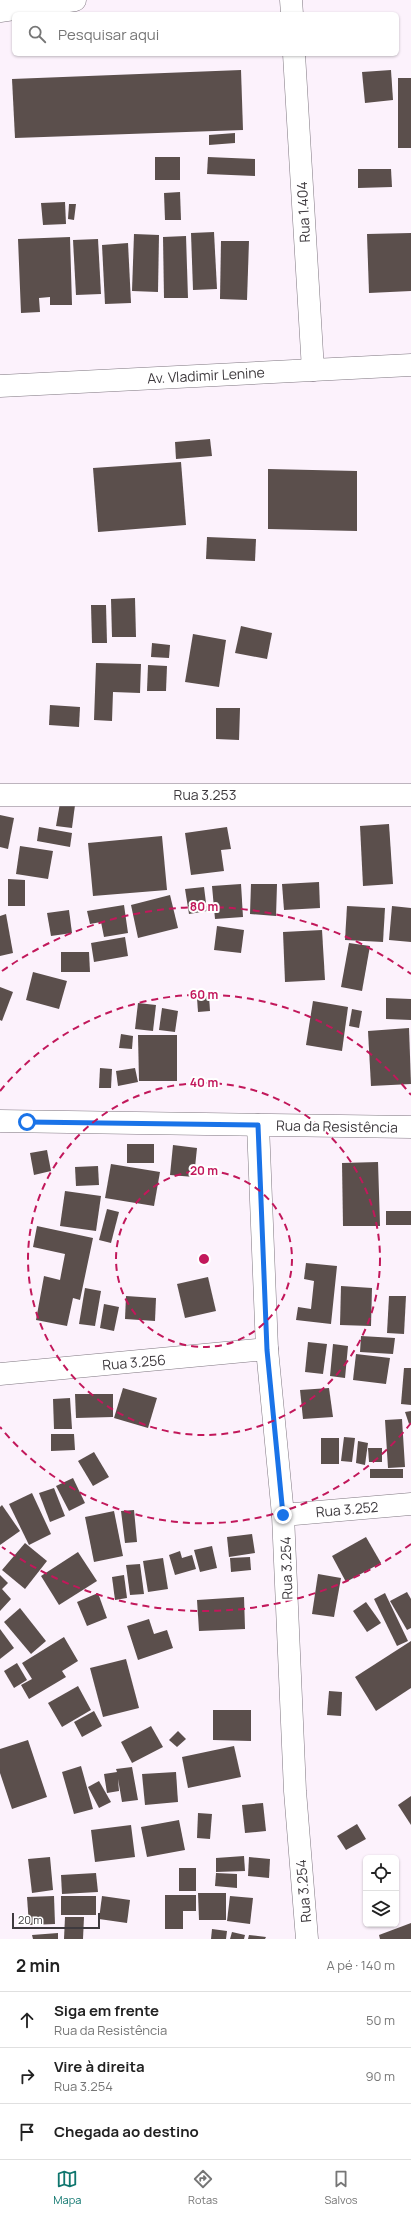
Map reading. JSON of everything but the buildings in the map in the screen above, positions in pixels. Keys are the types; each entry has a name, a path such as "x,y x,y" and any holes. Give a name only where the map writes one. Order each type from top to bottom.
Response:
{"street":[{"path":"0,11 75,0"},
{"path":"291,0 292,12"},
{"name":"Rua 1.404","path":"294,56 313,370"},
{"name":"Av. Vladimir Lenine","path":"0,386 411,365"},
{"name":"Rua 3.253","path":"0,795 411,795"},
{"name":"Rua da Resistência","path":"0,1121 411,1127"},
{"name":"Rua 3.254","path":"258,1125 267,1350 283,1515 295,1791 307,1939"},
{"name":"Rua 3.256","path":"0,1374 267,1350"},
{"name":"Rua 3.252","path":"283,1515 411,1504"}],"route":[{"path":"27,1122 258,1125 267,1350 283,1515"}]}
